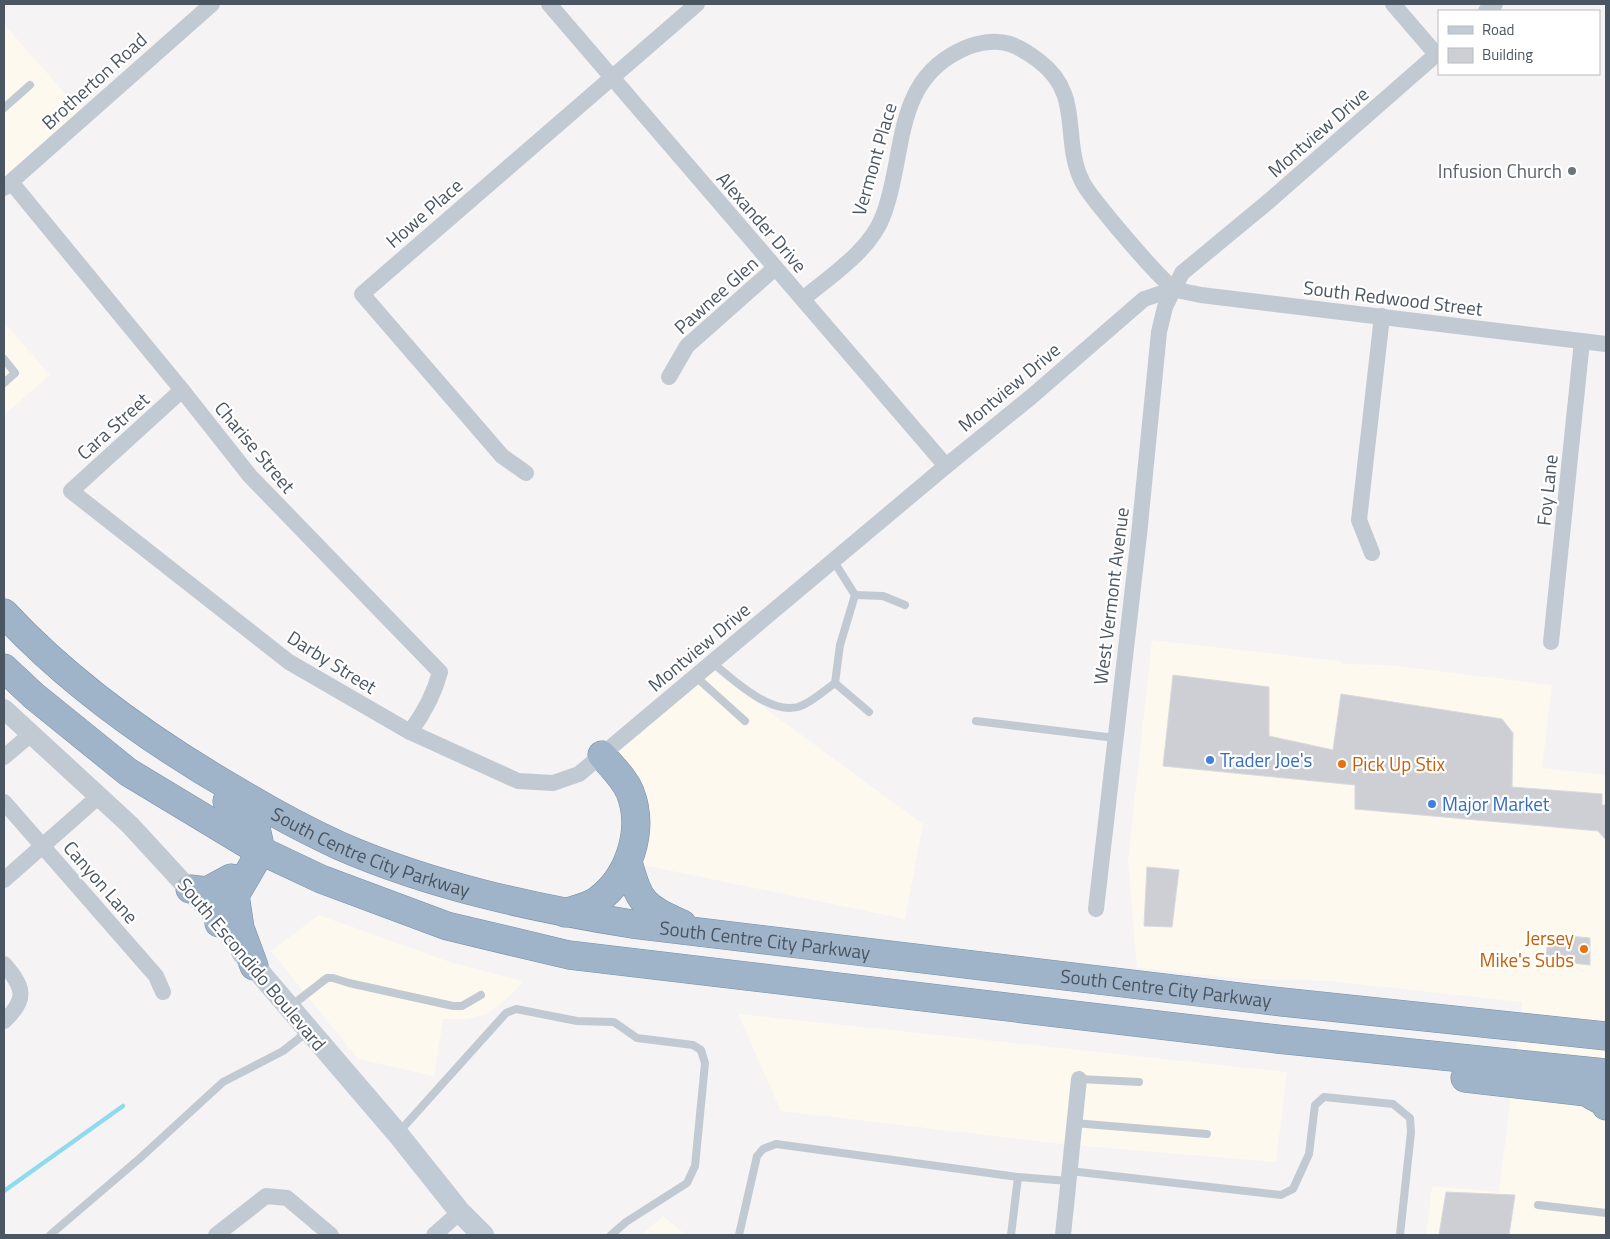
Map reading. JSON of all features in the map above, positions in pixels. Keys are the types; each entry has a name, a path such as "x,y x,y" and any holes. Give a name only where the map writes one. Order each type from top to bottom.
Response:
{"highway":[{"name":"South Centre City Parkway","path":"4,613 60,667 133,726 186,762 272,812 340,846 458,887 565,913 701,933 1282,1002 1606,1036"},
{"name":"South Centre City Parkway","path":"4,668 34,696 128,772 320,879 448,926 569,955 1384,1051 1606,1073"},
{"path":"133,726 171,763 250,817 255,823 257,845 235,887 215,918"},
{"path":"565,913 596,902 610,889 628,862 636,827 632,801 623,781 602,755"},
{"path":"257,845 277,834 286,835 346,860 362,854"},
{"path":"628,862 640,899 649,908 701,933"},
{"path":"190,890 235,887 272,878 320,879"},
{"path":"235,887 240,928 254,966"},
{"path":"1384,1051 1443,1075 1586,1092 1604,1102 1606,1106"}],"main road":[{"name":"South Escondido Boulevard","path":"215,918 397,1133 460,1212 483,1235"}],"street":[{"name":"Brotherton Road","path":"6,181 212,4"},
{"name":"Alexander Drive","path":"548,4 946,466"},
{"name":"Howe Place","path":"526,474 502,456 362,294 611,76 697,4"},
{"path":"1393,4 1437,53"},
{"name":"Vermont Place","path":"803,299 857,252 870,238 883,216 907,110 917,90 931,72 948,56 968,46 1002,42 1029,53 1055,75 1064,89 1069,110 1075,163 1082,183 1158,275 1174,289"},
{"name":"Montview Drive","path":"602,755 833,560 1031,397 1144,299 1174,289 1182,273 1269,201 1437,53"},
{"name":"Charise Street","path":"6,181 182,390 250,476 440,672 436,689 424,712 410,732"},
{"name":"Pawnee Glen","path":"669,377 687,346 775,268"},
{"name":"South Redwood Street","path":"1174,289 1201,295 1606,344"},
{"name":"West Vermont Avenue","path":"1096,909 1139,535 1159,332 1165,308 1174,289"},
{"path":"1372,553 1359,520 1382,316"},
{"name":"Foy Lane","path":"1551,642 1582,341"},
{"name":"Cara Street","path":"71,491 182,390"},
{"name":"Darby Street","path":"71,491 289,662 410,732 518,781 553,783 579,774 602,755"},
{"name":"South Escondido Boulevard","path":"4,709 99,796 215,918"},
{"path":"4,743 26,731"},
{"path":"4,757 26,731"},
{"path":"4,880 99,796"},
{"name":"Canyon Lane","path":"4,802 156,976 163,992"},
{"path":"4,964 19,981 21,1002 16,1011 4,1021"},
{"path":"1063,1235 1080,1079"},
{"path":"216,1235 266,1196 287,1198 331,1235"},
{"path":"434,1235 460,1212"}],"lane":[{"path":"5,106 30,85"},
{"path":"4,359 15,373 4,383"},
{"path":"833,560 855,595 840,645 836,684"},
{"path":"855,595 883,596 905,605"},
{"path":"712,662 752,694 767,702 788,708 802,706 836,684"},
{"path":"695,676 745,721"},
{"path":"836,684 869,712"},
{"path":"976,721 1115,738"},
{"path":"290,1007 327,978 453,1006 462,1006 481,996"},
{"path":"397,1133 506,1013 516,1009 577,1021 614,1022 637,1038 692,1045 701,1050 705,1063 695,1166 687,1183 626,1222 611,1235"},
{"path":"50,1235 139,1159 223,1082 283,1051 309,1031"},
{"path":"1080,1079 1139,1082"},
{"path":"739,1235 757,1156 763,1149 776,1144 1018,1177 1069,1176 1281,1195 1293,1189 1309,1154 1315,1105 1324,1096 1393,1104 1410,1118 1411,1132 1400,1235"},
{"path":"1074,1123 1208,1134"},
{"path":"1011,1235 1018,1177"},
{"path":"1538,1205 1606,1213"}],"shaded area":[{"path":"4,24 85,116 4,187"},
{"path":"4,322 50,375 4,415"},
{"path":"1152,640 1340,661 1343,664 1388,665 1552,685 1542,768 1606,775 1606,1235 1426,1235 1432,1186 1499,1192 1522,1002 1329,981 1247,979 1137,968 1128,860"},
{"path":"707,666 923,824 905,919 628,862 636,827 602,755"},
{"path":"319,915 453,963 523,981 511,995 487,1014 467,1019 443,1019 434,1076 358,1059 271,951"},
{"path":"738,1014 1287,1072 1276,1162 1071,1145 781,1111"},
{"path":"663,1216 686,1235 641,1235"}],"building":[{"path":"1173,675 1269,687 1269,736 1333,750 1341,694 1502,719 1513,733 1512,787 1602,794 1602,805 1606,805 1606,840 1598,831 1355,809 1355,785 1163,766"},
{"path":"1147,867 1179,870 1172,927 1144,926"},
{"path":"1548,934 1590,938 1590,965 1546,960"},
{"path":"1446,1192 1515,1195 1509,1235 1439,1235"}],"waterway":[{"path":"4,1191 123,1106"}],"place":[{"name":"Infusion Church","path":"1572,171"},
{"name":"Trader Joe's","path":"1210,760"},
{"name":"Pick Up Stix","path":"1342,764"},
{"name":"Major Market","path":"1432,804"},
{"name":"Jersey Mike's Subs","path":"1584,949"}]}
